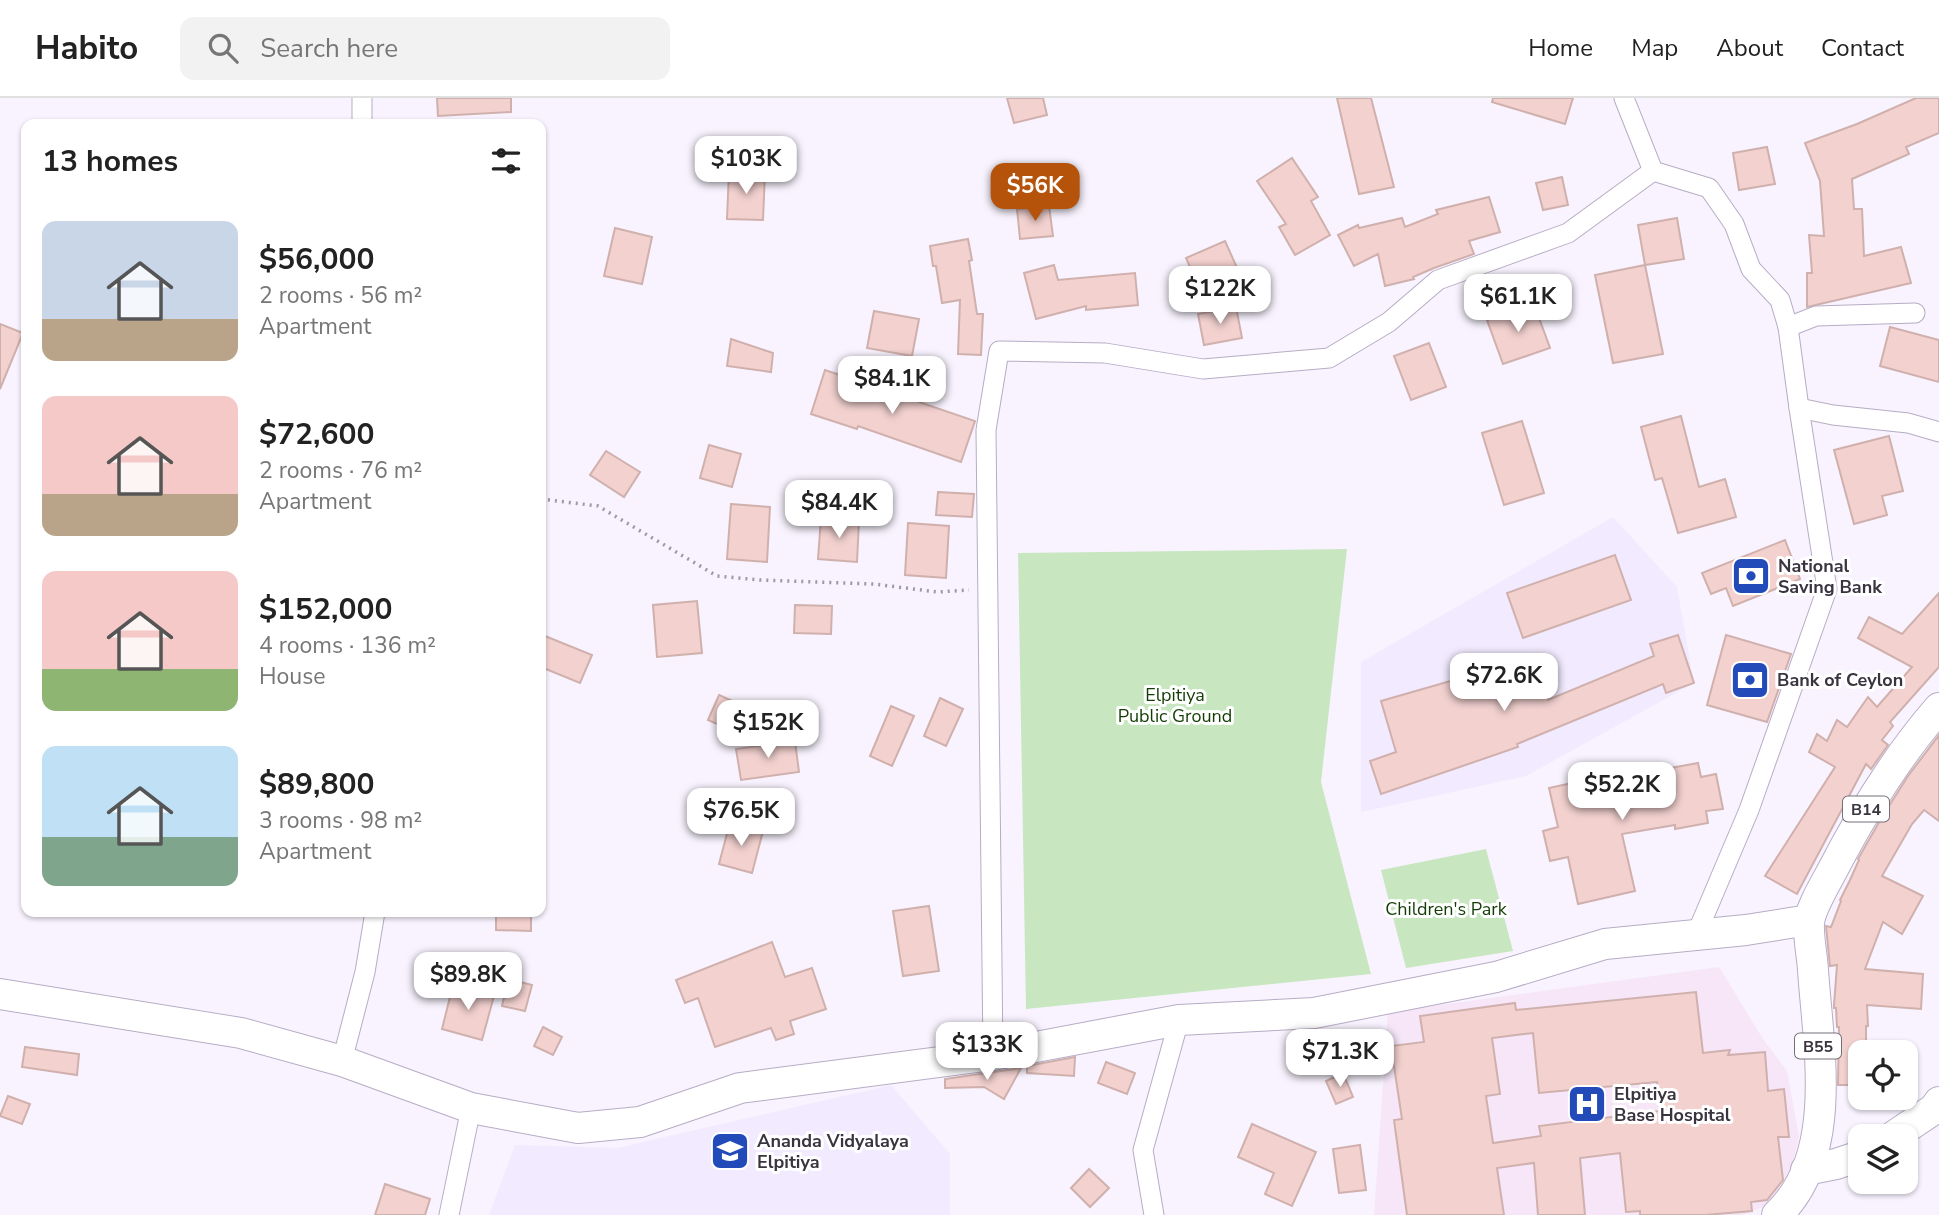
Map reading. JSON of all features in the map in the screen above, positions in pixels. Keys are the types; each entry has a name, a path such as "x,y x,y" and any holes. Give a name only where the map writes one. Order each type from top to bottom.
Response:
{"main road":[{"name":"B14","path":"1809,920 1822,889 1859,820 1891,771 1939,708"},
{"path":"0,994 241,1033 342,1061 471,1108 578,1128 640,1122 740,1088 993,1055 1179,1020 1314,1013 1496,977 1605,944 1809,920"},
{"name":"B55","path":"1777,1215 1796,1192 1806,1170 1820,1115 1821,1093 1809,920"},
{"path":"1912,1124 1934,1109 1939,1102"},
{"path":"1806,1170 1848,1160"}],"street":[{"path":"362,98 362,119"},
{"path":"1625,98 1653,172"},
{"path":"1653,172 1709,188 1734,224 1751,269 1780,300 1788,327 1827,589 1749,810 1696,935"},
{"path":"993,1055 986,429 999,351 1105,353 1203,369 1329,358 1389,322 1438,280 1568,233 1653,172"},
{"path":"1788,327 1816,316 1915,313"},
{"path":"1799,408 1833,415 1908,422 1939,432"},
{"path":"342,1061 365,972 375,917"},
{"path":"1154,1215 1143,1150 1179,1020"},
{"path":"449,1215 471,1108"}],"path":[{"path":"546,500 598,506 717,576 874,584 937,592 988,589"}],"shaded area":[{"path":"1613,517 1677,587 1694,683 1526,776 1361,812 1361,662"},
{"name":"Elpitiya Base Hospital","path":"1719,967 1763,1039 1787,1071 1799,1137 1784,1198 1743,1215 1374,1215 1388,1012"},
{"name":"Ananda Vidyalaya Elpitiya","path":"891,1085 950,1154 950,1215 489,1215 515,1145 617,1148"}],"green space":[{"name":"Elpitiya Public Ground","path":"1347,549 1321,782 1371,974 1026,1009 1018,553"},
{"name":"Children's Park","path":"1486,849 1513,951 1406,968 1381,870"}],"building":[{"path":"437,98 511,98 511,112 438,116"},
{"path":"1007,98 1043,98 1047,115 1014,123"},
{"path":"1337,98 1371,98 1394,187 1359,194"},
{"path":"1493,98 1573,98 1565,124 1492,102"},
{"path":"1916,98 1939,98 1939,133 1906,147 1909,154 1852,179 1854,209 1862,209 1864,256 1901,247 1911,283 1807,307 1807,273 1812,273 1809,235 1824,236 1820,181 1805,143"},
{"path":"1767,147 1775,184 1739,190 1733,153"},
{"path":"1292,158 1318,197 1311,201 1330,235 1295,255 1279,227 1286,224 1257,181"},
{"path":"729,171 765,173 763,220 727,219"},
{"path":"1562,177 1568,205 1543,210 1536,183"},
{"path":"1489,197 1500,232 1469,241 1474,254 1434,268 1413,277 1414,279 1385,286 1378,254 1354,266 1338,235 1358,225 1359,228 1402,218 1405,227 1438,214 1436,210"},
{"path":"1049,206 1053,236 1020,239 1017,209"},
{"path":"1677,218 1684,259 1645,265 1638,225"},
{"path":"615,228 652,237 642,284 604,276"},
{"path":"968,239 977,314 983,314 981,355 958,354 960,300 942,303 930,246"},
{"path":"1225,241 1238,270 1199,287 1186,258"},
{"path":"1054,265 1058,280 1135,273 1138,305 1086,310 1086,306 1036,319 1024,273"},
{"path":"1645,265 1663,354 1613,363 1595,275"},
{"path":"1534,304 1550,348 1503,364 1487,320"},
{"path":"1236,307 1242,338 1204,345 1198,314"},
{"path":"874,311 919,319 912,356 867,348"},
{"path":"0,324 21,332 21,338 0,389"},
{"path":"1890,327 1939,340 1939,382 1880,366"},
{"path":"731,339 773,353 771,372 727,366"},
{"path":"1429,343 1446,387 1411,400 1394,356"},
{"path":"825,370 975,421 961,462 858,426 857,429 811,414"},
{"path":"1681,416 1699,487 1725,479 1736,517 1678,533 1662,478 1655,480 1641,427"},
{"path":"1522,421 1544,493 1504,505 1482,433"},
{"path":"1889,436 1903,491 1882,496 1887,515 1854,524 1834,450"},
{"path":"709,445 741,454 732,487 700,478"},
{"path":"606,451 640,472 624,497 590,475"},
{"path":"938,492 974,494 972,517 936,515"},
{"path":"731,504 770,507 767,562 727,559"},
{"path":"821,518 859,521 857,562 818,559"},
{"path":"908,523 949,526 946,578 905,575"},
{"name":"National Saving Bank","path":"1785,540 1800,579 1733,606 1726,588 1711,594 1702,573"},
{"path":"1615,555 1631,600 1523,638 1507,593"},
{"path":"1939,593 1939,667 1890,722 1893,726 1882,740 1888,745 1871,769 1866,764 1797,894 1765,876 1835,767 1809,752 1817,734 1827,741 1837,720 1847,727 1868,697 1877,707 1912,667 1858,638 1869,617 1902,634"},
{"path":"697,601 702,653 657,657 653,605"},
{"path":"795,605 832,606 831,634 794,633"},
{"path":"1678,635 1694,683 1666,693 1663,684 1517,744 1518,747 1381,794 1370,761 1396,752 1381,701 1532,654 1548,700 1654,656 1650,644"},
{"name":"Bank of Ceylon","path":"1726,635 1791,654 1767,722 1707,705"},
{"path":"546,636 592,655 580,683 546,669"},
{"path":"719,695 737,703 726,728 708,720"},
{"path":"940,698 963,709 946,746 924,736"},
{"path":"891,706 914,716 892,766 870,756"},
{"path":"1939,735 1939,821 1924,810 1912,824 1882,876 1923,896 1902,934 1883,922 1865,969 1923,974 1921,1009 1867,1005 1866,1040 1848,1040 1848,1085 1838,1085 1839,1027 1834,1008 1837,965 1830,966 1826,926 1831,927 1858,859 1908,776"},
{"path":"795,741 799,772 741,780 736,749"},
{"path":"1698,763 1701,777 1716,774 1723,809 1706,811 1708,823 1675,829 1675,825 1622,834 1635,891 1578,904 1568,857 1550,861 1543,831 1558,827 1549,788 1609,775 1610,779"},
{"path":"730,822 763,831 752,873 719,864"},
{"path":"929,906 939,971 903,976 893,911"},
{"path":"496,917 531,917 531,931 496,930"},
{"path":"772,942 785,977 812,968 826,1009 790,1021 794,1034 776,1040 771,1028 715,1047 698,998 685,1003 676,980"},
{"path":"508,979 532,985 525,1011 502,1006"},
{"path":"453,985 494,996 482,1040 442,1029"},
{"name":"Elpitiya Base Hospital","path":"1696,992 1703,1053 1730,1050 1728,1055 1765,1052 1768,1091 1784,1089 1789,1137 1778,1137 1783,1180 1767,1200 1751,1202 1752,1211 1705,1215 1640,1215 1640,1211 1626,1212 1620,1153 1580,1158 1585,1215 1538,1215 1534,1163 1497,1168 1504,1215 1407,1215 1394,1120 1402,1119 1391,1046 1424,1042 1420,1016 1515,1003 1516,1010","holes":["1533,1033 1539,1093 1657,1082 1660,1111 1539,1126 1541,1136 1493,1143 1486,1096 1500,1094 1492,1038"]},
{"path":"543,1027 562,1037 553,1055 534,1046"},
{"path":"25,1047 79,1054 77,1075 22,1067"},
{"path":"1075,1057 1074,1076 1027,1073 1027,1066"},
{"path":"1106,1062 1135,1073 1127,1094 1098,1083"},
{"path":"1021,1068 1004,1099 984,1087 945,1088 945,1079"},
{"path":"1343,1073 1353,1097 1336,1104 1326,1081"},
{"path":"8,1096 30,1104 22,1124 0,1116"},
{"path":"1252,1124 1316,1152 1292,1206 1265,1194 1274,1173 1238,1157"},
{"path":"1360,1145 1366,1190 1339,1193 1333,1149"},
{"path":"1089,1169 1109,1188 1090,1207 1071,1188"},
{"path":"385,1184 430,1199 425,1215 375,1215"}],"place":[{"name":"National Saving Bank","path":"1751,576"},
{"name":"Bank of Ceylon","path":"1750,680"},
{"name":"Elpitiya Base Hospital","path":"1587,1104"},
{"name":"Ananda Vidyalaya Elpitiya","path":"730,1151"}]}
